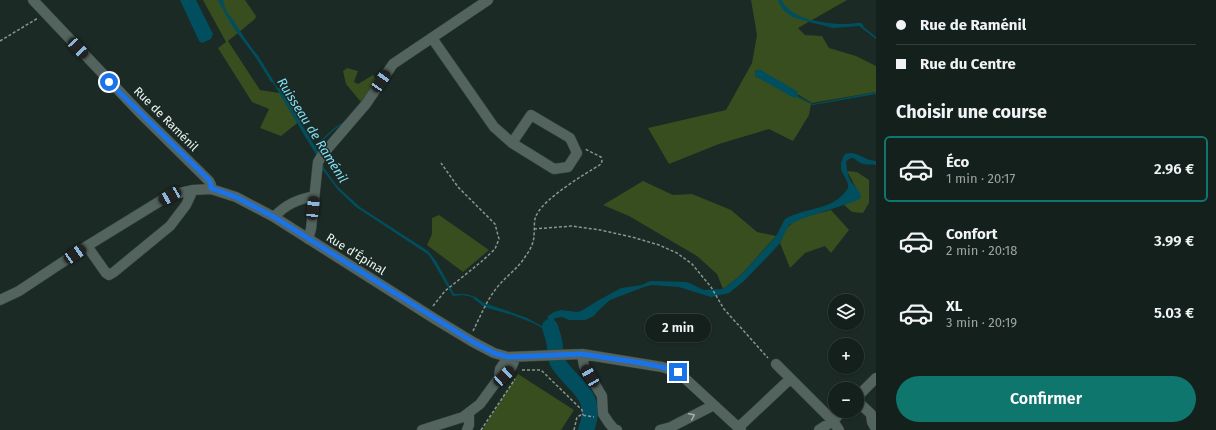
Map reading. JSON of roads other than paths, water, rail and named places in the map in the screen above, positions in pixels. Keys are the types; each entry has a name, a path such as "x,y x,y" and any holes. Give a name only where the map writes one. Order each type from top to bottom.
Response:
{"street":[{"name":"Rue de Raménil","path":"33,0 140,113 209,180 211,188"},
{"path":"308,239 311,229 320,158 366,104 393,64 488,0"},
{"path":"432,38 494,127 512,143 554,169 568,167 577,152 570,138 531,115 512,143"},
{"name":"Rue d’Épinal","path":"0,300 19,291 87,246 170,196 193,190 211,188 236,197 274,217 469,340 494,353 512,357"},
{"path":"87,246 109,275 170,226 186,205 193,190"},
{"path":"274,217 282,209 298,200 314,196"},
{"path":"582,354 584,366 602,396 603,414 608,427 617,430"},
{"path":"422,430 463,417 469,413 480,404 498,378 504,376 512,368 514,364 512,357 582,354 649,364 678,372 739,429 790,379"},
{"path":"776,364 833,421 839,430"},
{"path":"864,390 876,378"},
{"path":"660,430 669,428 714,405"},
{"path":"864,408 871,414 872,422 876,429"},
{"path":"467,430 469,425 469,413"},
{"path":"819,430 836,418"}],"water":[{"path":"180,0 196,0 213,34 211,39 202,43 199,41"},
{"path":"219,0 223,0 226,12 258,56 314,147 333,129 358,112 334,130 315,148 321,155 324,168 338,187 360,207 428,251 436,261 454,294 473,296 482,302 527,318 547,329 548,316 554,312 561,310 581,311 621,288 642,285 650,281 687,282 704,290 723,289 741,275 771,242 785,219 801,212 833,202 846,191 848,183 841,167 845,154 857,154 872,161 876,161 876,165 863,164 853,158 849,159 846,162 847,171 851,182 860,192 861,198 801,219 789,225 780,243 744,281 729,293 711,297 679,287 652,285 644,287 610,300 594,316 585,320 569,320 562,317 555,318 552,324 559,340 560,349 552,349 548,331 533,323 487,305 472,297 463,295 453,296 429,255 356,207 338,190 323,170 318,158 275,86 257,57 233,25 224,10 223,3"},
{"path":"778,0 780,0 783,7 794,16 831,26 860,24 876,37 876,39 859,26 833,28 792,17 782,9"},
{"path":"759,69 797,91 798,96 813,104 876,92 876,94 813,105 797,97 794,98 755,76 755,72"}],"waterway":[{"name":"Ruisseau de Raménil","path":"219,0 233,25 257,57 272,81"},
{"path":"780,0 790,12 803,19 827,24 860,24 862,26"},
{"name":"Ruisseau de Raménil","path":"279,89 318,154"},
{"name":"Ruisseau de Raménil","path":"475,298 485,306 510,313"},
{"path":"550,327 557,361 587,399 590,408 586,430"}]}
